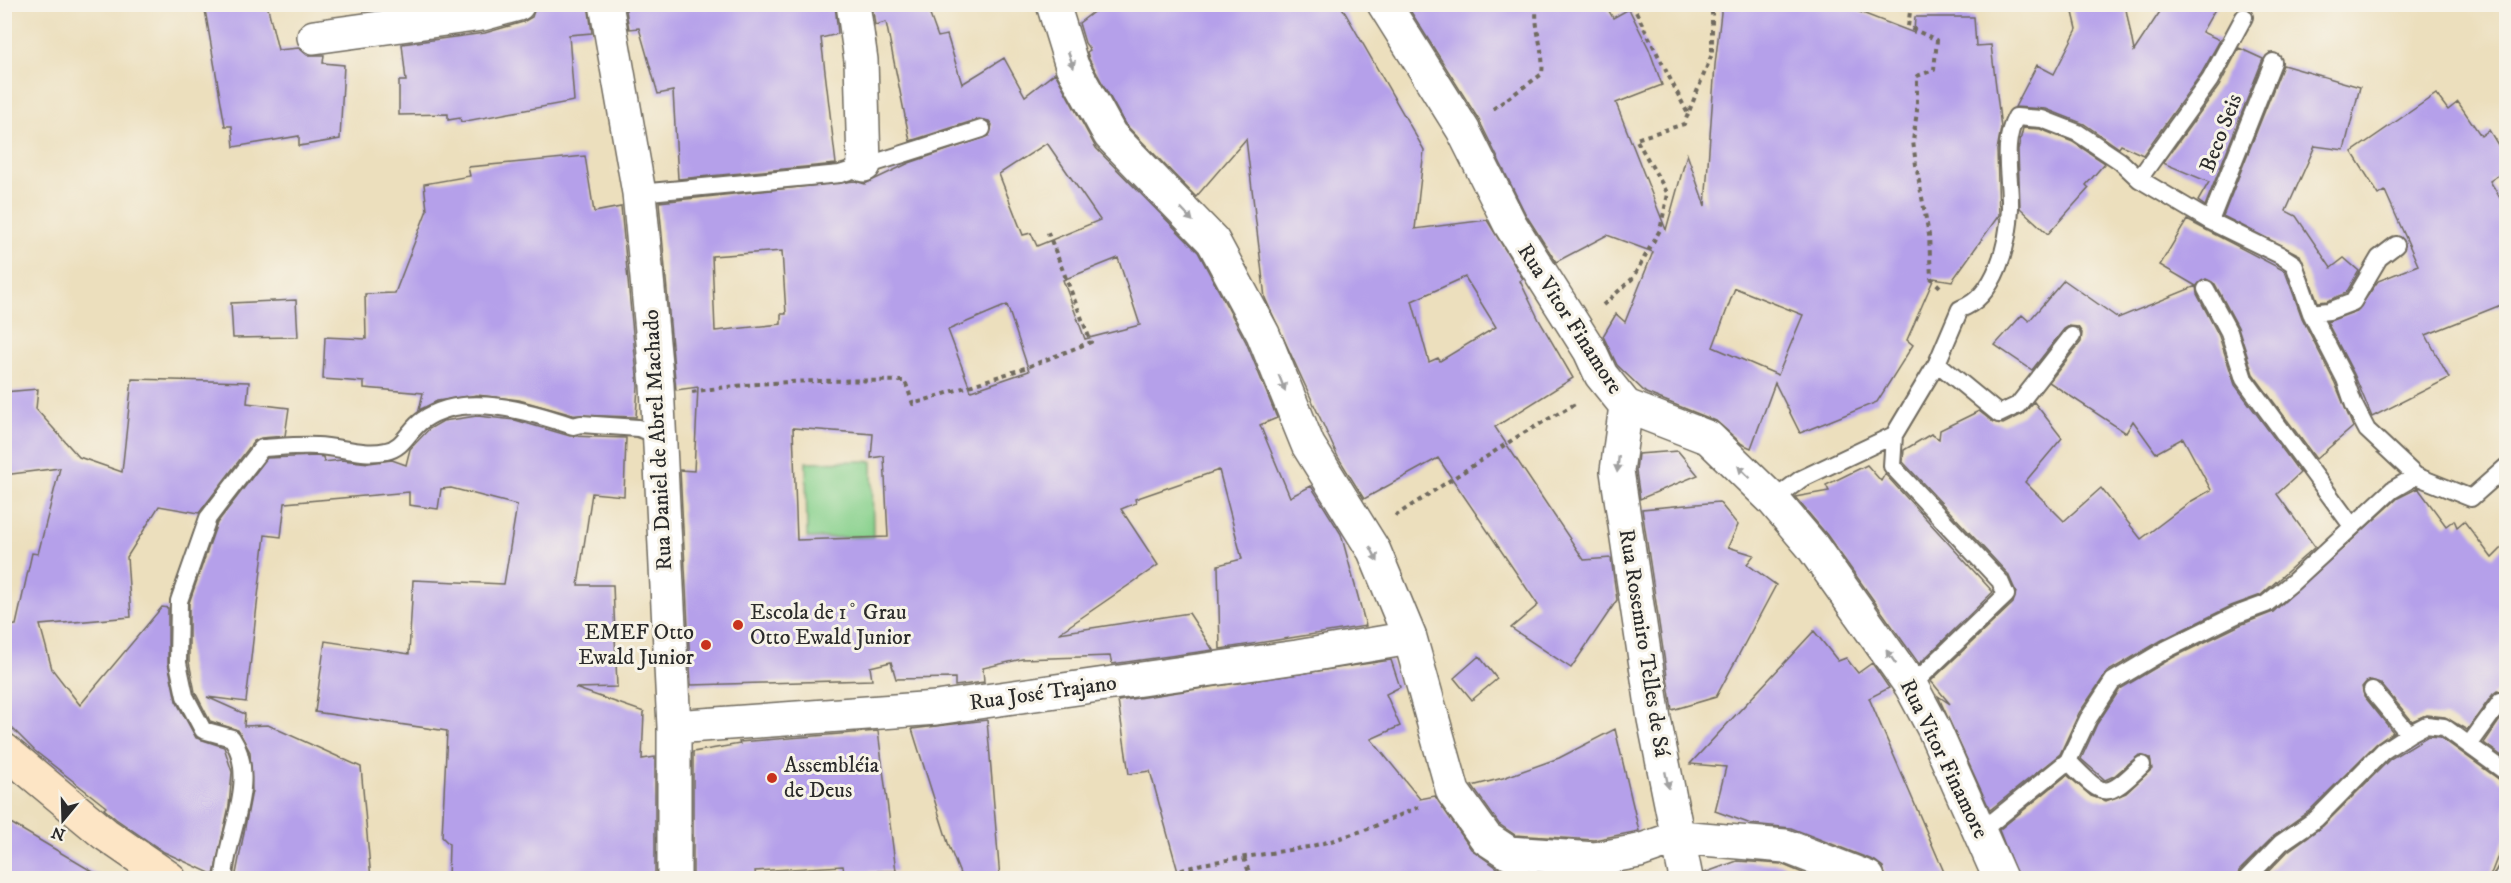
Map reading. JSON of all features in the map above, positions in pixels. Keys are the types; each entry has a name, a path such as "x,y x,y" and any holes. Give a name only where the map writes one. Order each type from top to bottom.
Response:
{"street":[{"path":"314,37 482,14 518,4"},
{"name":"Rua Daniel de Abrel Machado","path":"606,4 639,193 657,402 674,727 674,879"},
{"path":"853,4 861,60 864,165"},
{"path":"1053,4 1072,66 1110,135 1213,241 1263,334 1308,446 1374,551 1410,638 1453,792 1486,838 1509,853 1595,859 1639,851 1679,837 1785,846 1868,879"},
{"name":"Rua Vitor Finamore","path":"1384,4 1463,130 1510,224 1601,375 1626,406 1710,438 1773,500 1812,546 1911,686 1934,729 2000,879"},
{"name":"Rua Rosemiro Telles de Sá","path":"1626,406 1617,471 1654,719 1686,879"},
{"name":"Rua José Trajano","path":"674,727 936,708 1297,657 1410,638"},
{"path":"4,750 105,834 169,879"}],"lane":[{"path":"2139,179 2210,80 2244,17"},
{"name":"Beco Seis","path":"2210,221 2273,62"},
{"path":"1911,686 2006,595 2001,581 1892,466 1894,435 1937,363 1960,309 1973,305 1997,274 2010,210 2008,142 2010,127 2016,117 2042,119 2078,133 2120,160 2139,179 2210,221 2294,264 2311,314 2346,379 2354,405 2367,430 2416,476 2471,498 2506,467"},
{"path":"639,193 840,174 982,129"},
{"path":"2311,314 2329,311 2353,302 2379,258 2396,245"},
{"path":"2206,289 2229,332 2244,379 2352,526"},
{"path":"1937,363 1999,414 2018,405 2072,336"},
{"path":"224,879 240,797 240,756 232,738 203,730 185,696 178,663 179,601 208,518 262,448 317,446 374,453 388,451 400,446 416,425 442,408 502,406 573,426 638,428 659,435"},
{"path":"1773,500 1801,479 1894,435"},
{"path":"1980,832 2068,761 2088,719 2113,681 2177,644 2236,615 2265,604 2293,582 2392,490 2416,476"},
{"path":"2372,690 2409,734"},
{"path":"2469,745 2501,701"},
{"path":"2247,879 2281,843 2316,819 2383,751 2426,725 2444,727 2506,772"},
{"path":"2068,761 2097,790 2106,791 2117,789 2142,765"},
{"path":"2502,879 2506,871"}],"path":[{"path":"1463,130 1542,74 1544,62 1534,19 1537,4"},
{"path":"1632,4 1689,115"},
{"path":"1583,343 1603,306 1632,279 1660,230 1668,194 1636,139 1684,124 1689,115 1712,54 1712,8 1706,4"},
{"path":"1911,4 1908,27 1937,40 1934,70 1917,76 1917,111 1913,141 1929,235 1931,278 1960,309"},
{"path":"657,402 674,395 743,383 783,380 905,381 913,404 1025,368 1091,342 1047,230"},
{"path":"1363,535 1520,435 1579,402 1601,375"},
{"path":"1155,879 1202,864 1331,841 1368,829 1453,792"},
{"path":"1244,858 1251,879"}],"green space":[{"path":"872,461 873,537 807,538 806,462"}],"building":[{"path":"204,4 267,4 278,50 299,48 307,55 324,55 323,63 344,65 340,139 299,146 299,136 234,147 232,126 225,126"},
{"path":"588,4 592,33 569,35 574,101 461,122 460,118 448,120 448,114 399,115 399,81 406,81 402,44 485,33 523,22 532,17 536,5"},
{"path":"625,4 835,4 838,34 821,38 836,164 678,179 673,91 658,94 639,28 629,29"},
{"path":"872,4 926,4 938,37 947,35 962,84 1004,58 1025,96 1055,73 1096,148 1198,252 1246,342 1277,418 1260,425 1290,497 1311,486 1341,534 1366,626 1220,649 1218,565 1242,559 1219,470 1135,499 1136,503 1121,509 1158,565 1059,633 1189,613 1213,650 1112,664 1110,656 1022,659 983,668 984,682 955,686 955,678 896,679 891,662 870,667 872,680 691,685 680,470 694,471 698,387 676,390 659,202 855,181 865,184 909,163 989,136 992,125 989,121 979,119 910,141 886,22 875,25","holes":["1047,143 1100,220 1037,246 1031,233 1023,235 999,174","782,251 786,314 781,314 781,324 715,331 712,256","1118,258 1140,325 1085,339 1063,280","1007,305 1029,371 971,391 948,330","793,428 873,434 871,458 884,456 888,537 797,540"]},
{"path":"1104,4 1340,4 1424,150 1415,229 1487,220 1523,279 1520,281 1539,320 1573,378 1495,427 1584,560 1611,558 1617,600 1571,668 1511,628 1538,605 1438,458 1364,499 1338,457 1265,298 1246,139 1196,197 1125,124 1089,59 1087,52 1090,50 1085,43 1079,23","holes":["1465,277 1496,327 1440,361 1438,358 1429,362 1412,301"]},
{"path":"1406,4 1605,4 1613,18 1629,9 1649,49 1662,85 1616,103 1666,230 1687,154 1705,206 1715,65 1722,4 1839,4 1914,33 1915,17 1974,17 1976,46 1991,45 2001,128 1997,150 1999,215 1952,281 1934,278 1907,340 1913,345 1877,402 1800,433 1775,383 1751,448 1742,444 1716,421 1646,393 1617,365 1603,336 1616,314 1625,322 1653,252 1607,235 1556,262 1526,215 1479,120","holes":["1735,288 1803,315 1778,375 1713,347"]},
{"path":"2071,4 2125,4 2134,51 2165,4 2218,4 2202,32 2220,40 2201,74 2143,155 2121,145 2119,148 2084,124 2046,109 2015,107 2037,65 2054,74 2077,29"},
{"path":"2239,48 2263,59 2205,206 2198,201 2209,182 2163,163 2219,86"},
{"path":"2283,65 2360,87 2344,150 2315,146 2286,211 2296,216 2331,268 2344,258 2359,271 2346,293 2327,301 2318,302 2300,255 2223,216"},
{"path":"2436,94 2448,110 2458,102 2481,136 2489,130 2506,158 2506,170 2490,181 2506,208 2506,303 2426,335 2449,378 2372,417 2354,374 2327,322 2357,311 2378,281 2418,265 2385,191 2379,195 2352,152"},
{"path":"2023,128 2040,129 2073,142 2105,163 2086,185 2089,188 2048,234 2020,208 2018,150"},
{"path":"585,156 594,212 621,207 638,386 636,417 573,415 519,400 477,395 437,401 419,410 423,393 364,388 364,382 323,379 325,337 366,339 365,294 395,293 427,210 424,184 470,176 468,167"},
{"path":"2187,220 2285,271 2302,318 2335,383 2353,427 2316,459 2253,374 2238,327 2215,284 2206,279 2196,286 2160,265"},
{"path":"2064,280 2118,318 2196,286 2197,294 2219,336 2235,385 2300,473 2277,494 2315,547 2261,595 2231,606 2162,640 2107,672 2079,713 2060,754 1990,810 1938,696 1950,704 1931,681 2013,603 2016,592 2008,574 1903,462 1904,450 1931,434 1939,439 1940,430 1979,411 1993,422 2003,424 2023,414 2034,402 2062,438 2025,482 2064,521 2101,488 2141,539 2190,502 2211,490 2183,438 2156,453 2133,421 2126,433 2049,382 2081,342 2082,333 2078,327 2069,326 2064,329 2032,370 1995,345 2022,315 2029,321"},
{"path":"296,300 298,337 233,338 231,303"},
{"path":"132,379 249,382 247,403 289,408 285,436 261,438 254,441 199,513 159,506 127,557 131,617 40,625 52,669 80,705 162,607 168,608 168,663 176,701 196,738 224,747 232,772 229,806 214,875 164,852 116,819 104,809 106,807 35,751 4,720 4,626 16,625 32,553 38,554 60,468 4,475 4,392 38,389 36,409 79,457 122,472"},
{"path":"477,416 515,420 570,436 626,438 624,496 592,493 578,585 613,585 617,687 575,688 644,712 642,759 655,757 655,879 448,879 449,844 442,837 447,731 315,712 325,641 409,654 413,580 504,584 517,505 451,488 441,489 438,509 409,505 409,492 285,503 281,537 265,535 246,702 207,697 245,714 244,726 268,725 361,767 371,879 235,879 252,791 250,752 238,730 210,721 195,692 189,662 189,603 217,523 267,458 316,456 323,457 324,462 341,460 369,463 392,460 406,465 410,449 429,429 443,421"},
{"path":"1678,451 1698,475 1640,499 1636,471 1638,454"},
{"path":"1867,465 1881,481 1885,474 1993,592 1919,664 1827,535 1795,497 1829,491 1826,485"},
{"path":"2418,488 2446,526 2454,520 2457,527 2464,521 2492,558 2506,544 2506,692 2497,691 2493,694 2467,730 2445,717 2426,715 2412,721 2380,683 2371,680 2366,682 2362,687 2364,696 2393,732 2376,744 2309,811 2274,836 2239,871 2237,879 2018,879 1999,830 2067,775 2091,796 2106,801 2126,793 2152,769 2150,758 2139,755 2114,776 2105,780 2081,759 2097,724 2120,689 2172,658 2240,625 2273,612 2398,498"},
{"path":"1719,502 1738,525 1728,547 1754,555 1747,564 1776,585 1716,697 1672,710 1642,509"},
{"path":"1814,631 1838,661 1846,658 1858,673 1872,663 1889,688 1869,698 1947,879 1886,879 1883,867 1875,861 1791,828 1751,824 1715,811 1726,767 1690,764"},
{"path":"1479,656 1497,679 1472,700 1454,678"},
{"path":"1391,660 1400,687 1386,694 1400,726 1371,739 1420,799 1435,796 1471,849 1499,869 1508,872 1603,877 1602,879 1180,879 1150,771 1129,774 1118,701"},
{"path":"2506,711 2506,759 2484,743"},
{"path":"987,720 1000,879 962,879 949,846 912,729"},
{"path":"1615,729 1639,831 1594,840 1515,835 1499,824 1472,786 1503,778 1559,758"},
{"path":"878,731 896,871 844,872 843,866 755,871 756,879 693,879 693,752 740,744 739,742"},
{"path":"2428,736 2440,737 2506,782 2506,835 2489,879 2261,879 2288,851 2323,826 2390,759"},
{"path":"4,819 105,879 4,879"},
{"path":"1737,861 1781,864 1817,879 1704,879 1704,873"}],"place":[{"name":"Escola de 1˚ Grau Otto Ewald Junior","path":"738,625"},
{"name":"EMEF Otto Ewald Junior","path":"706,645"},
{"name":"Assembléia de Deus","path":"772,778"}]}
